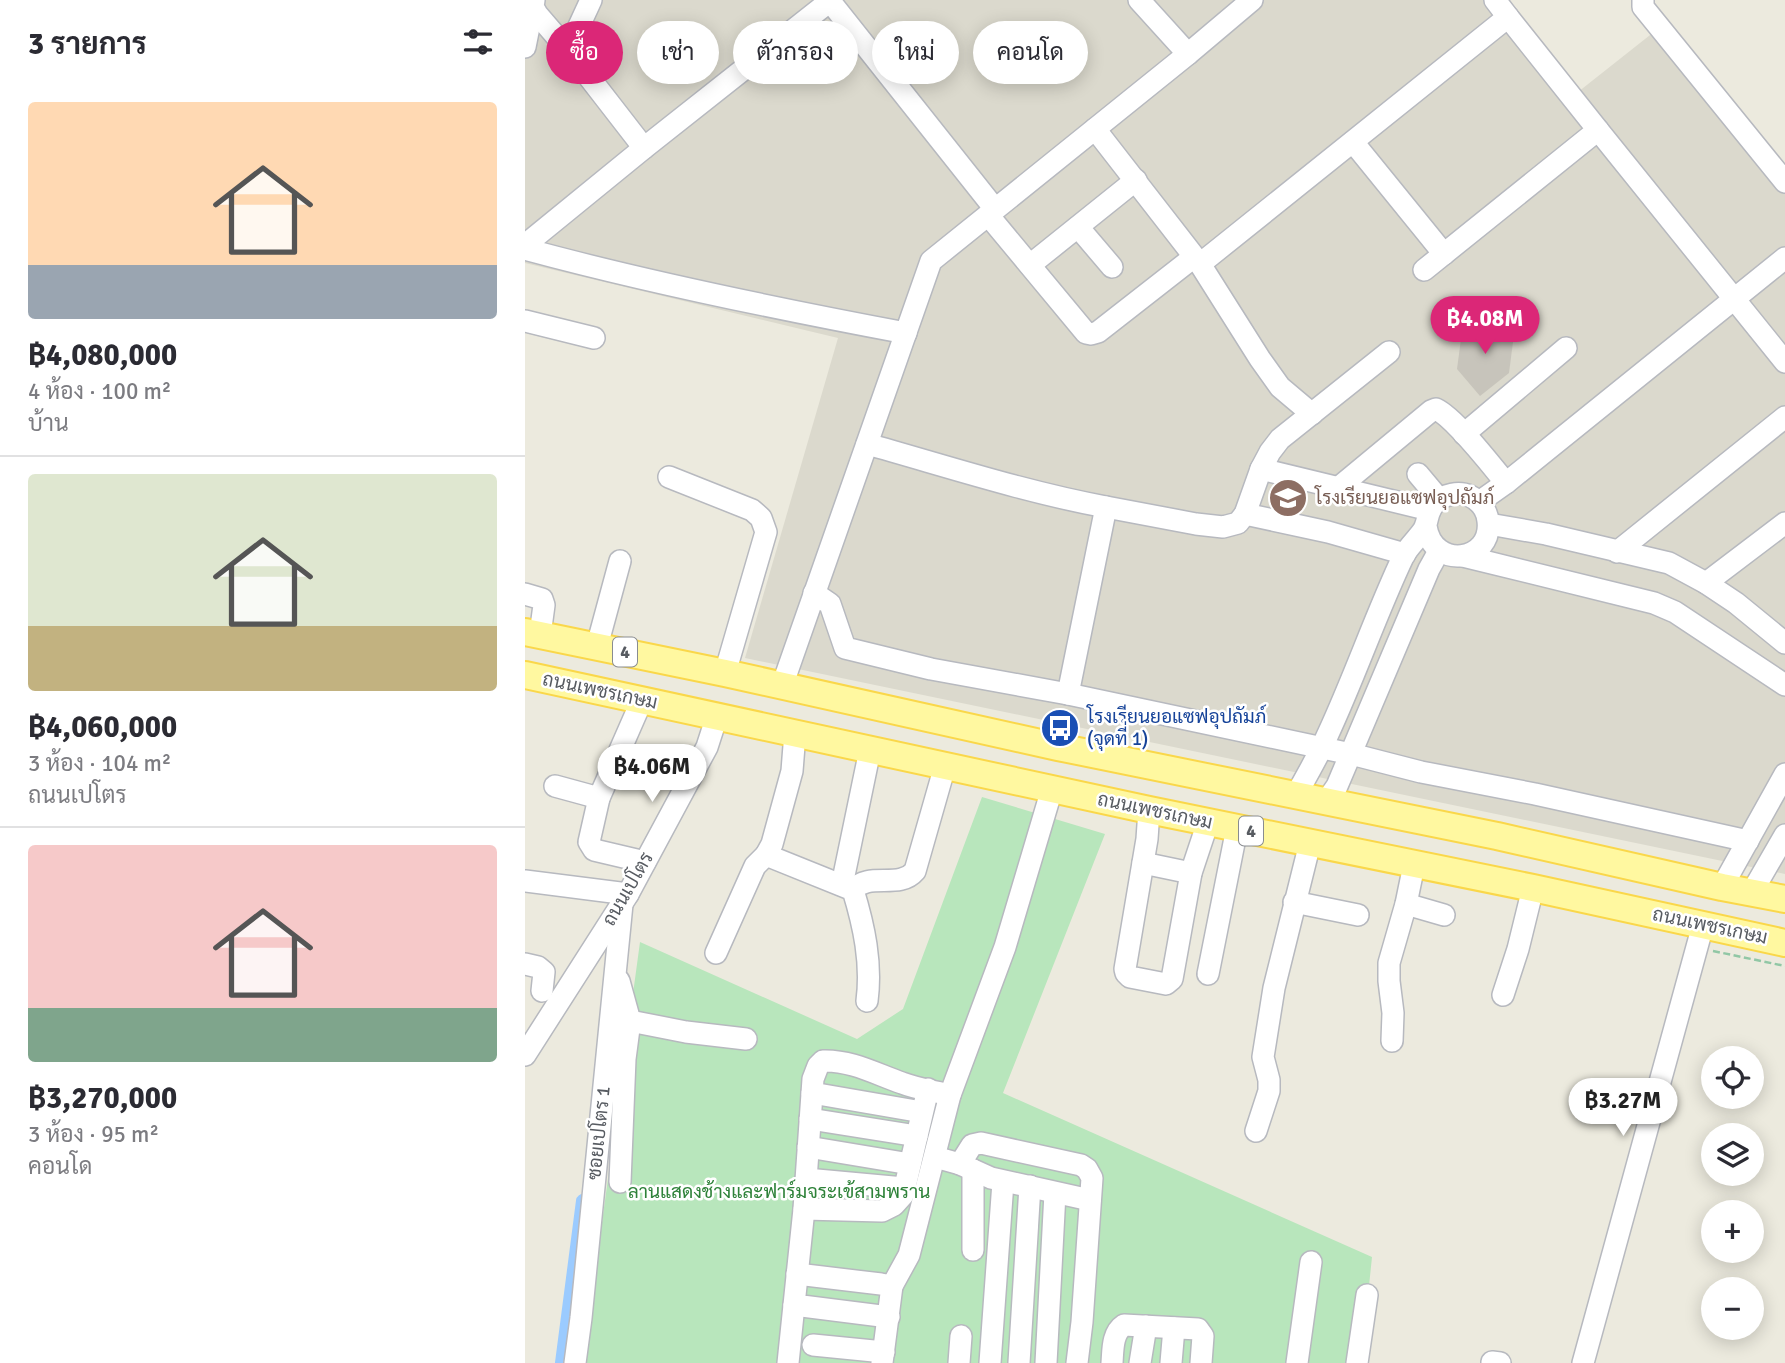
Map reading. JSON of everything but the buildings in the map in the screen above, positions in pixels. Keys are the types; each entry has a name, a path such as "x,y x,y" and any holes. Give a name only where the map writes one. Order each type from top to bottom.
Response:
{"main road":[{"name":"4","path":"533,633 1058,747 1497,836 1785,899"},
{"path":"717,716 725,673"},
{"name":"ถนนเพชรเกษม","path":"525,675 1149,810 1533,888 1699,936 1785,943"}],"street":[{"path":"581,21 591,0"},
{"path":"1139,0 1188,54"},
{"path":"782,686 931,261 1252,0"},
{"path":"1495,0 1785,362"},
{"path":"1643,0 1643,7 1785,182"},
{"path":"525,247 644,148 829,1 924,118 1030,265 1086,333 1091,334 1098,332 1197,260 1353,142 1508,17"},
{"path":"534,4 547,21"},
{"path":"525,47 534,4"},
{"path":"594,84 644,148"},
{"path":"1095,130 1197,260 1280,387 1312,414"},
{"path":"1425,270 1598,130"},
{"path":"1353,142 1444,254"},
{"path":"1030,265 1136,180"},
{"path":"1078,227 1112,267"},
{"path":"525,247 599,269 809,315 906,333"},
{"path":"1479,502 1785,258"},
{"path":"525,321 594,338"},
{"path":"1464,434 1566,348"},
{"path":"867,444 1074,501 1223,527 1238,523 1245,514 1261,469 1280,439 1389,352"},
{"path":"1338,488 1436,409 1464,434 1506,483"},
{"path":"1617,552 1785,417"},
{"path":"1261,469 1431,512"},
{"path":"1418,474 1431,512 1430,541 1439,551 1654,603 1675,612 1785,685"},
{"path":"669,477 752,510 761,519 766,532 725,673"},
{"path":"1296,795 1332,725 1405,554 1431,512 1456,494 1464,494 1479,502 1486,512 1489,524 1486,538 1477,550 1463,556"},
{"path":"1068,694 1106,507"},
{"path":"1245,514 1328,532 1405,554"},
{"path":"1706,583 1785,523"},
{"path":"1489,524 1546,534 1669,563 1706,583 1784,639"},
{"path":"1326,802 1337,786 1439,551"},
{"path":"597,646 620,561"},
{"path":"814,593 830,604 845,648 931,669 1068,694 1351,754 1421,772 1751,835 1783,838 1752,891"},
{"path":"525,594 542,600 544,605 533,633"},
{"path":"642,701 599,798 589,842 594,849 645,862"},
{"name":"ถนนเปโตร","path":"527,1049 543,992 622,904 707,747 717,716"},
{"path":"716,953 755,866 772,844 792,771 795,733"},
{"path":"867,1001 867,947 863,926 848,888 870,750"},
{"path":"766,855 848,888 862,882 902,880 910,877 915,871 945,766"},
{"path":"1722,887 1785,774"},
{"path":"555,786 599,798"},
{"path":"813,1345 883,1357 893,1286 909,1255 950,1096 1005,947 1052,789"},
{"path":"1149,810 1125,969 1130,977 1166,984 1172,979 1191,873 1207,822"},
{"path":"1208,974 1237,828"},
{"path":"1256,1131 1269,1091 1263,1057 1274,988 1310,843"},
{"path":"1143,863 1191,873"},
{"path":"1392,1041 1394,1013 1389,963 1414,865"},
{"path":"525,881 622,904"},
{"path":"1503,995 1533,888"},
{"path":"1294,902 1358,915"},
{"name":"ซอยเปโตร 1","path":"575,1363 622,904"},
{"path":"1406,904 1444,915"},
{"path":"1583,1363 1699,936"},
{"path":"525,964 538,967 544,972 543,992"},
{"path":"615,966 630,1021 625,1059 620,1182"},
{"path":"630,1021 746,1040"},
{"path":"788,1363 804,1209 813,1079 818,1066 832,1061 858,1066 901,1083 950,1096"},
{"path":"804,1209 882,1211 894,1205 903,1195 928,1089"},
{"path":"812,1093 922,1112"},
{"path":"810,1119 917,1136"},
{"path":"973,1250 967,1167 972,1145 981,1143 1081,1165 1087,1169 1092,1178 1077,1363"},
{"path":"808,1147 910,1164"},
{"path":"935,1157 1003,1182 1090,1200"},
{"path":"806,1179 904,1188"},
{"path":"990,1363 1003,1182"},
{"path":"1019,1363 1030,1186"},
{"path":"1046,1363 1055,1193"},
{"path":"1297,1363 1311,1262"},
{"path":"797,1274 893,1286"},
{"path":"1357,1363 1367,1295"},
{"path":"794,1305 889,1317"},
{"path":"1111,1363 1116,1333 1124,1325 1198,1329 1203,1336 1201,1363"},
{"path":"1140,1363 1146,1326"},
{"path":"1171,1363 1174,1328"},
{"path":"959,1363 961,1336"}],"path":[{"path":"1699,936 1785,966"}],"shaded area":[{"name":"โรงเรียนยอแซฟอุปถัมภ์","path":"525,0 1504,0 1578,92 1664,24 1785,174 1785,874 745,658 838,338 525,263"}],"green space":[{"name":"ลานแสดงช้างและฟาร์มจระเข้สามพราน","path":"982,797 1105,834 1003,1093 1372,1257 1361,1363 583,1363 640,942 857,1039 903,1009"}],"waterway":[{"path":"562,1363 583,1201"}],"place":[{"name":"โรงเรียนยอแซฟอุปถัมภ์","path":"1288,498"},
{"name":"โรงเรียนยอแซฟอุปถัมภ์ (จุดที่ 1)","path":"1060,728"}]}
